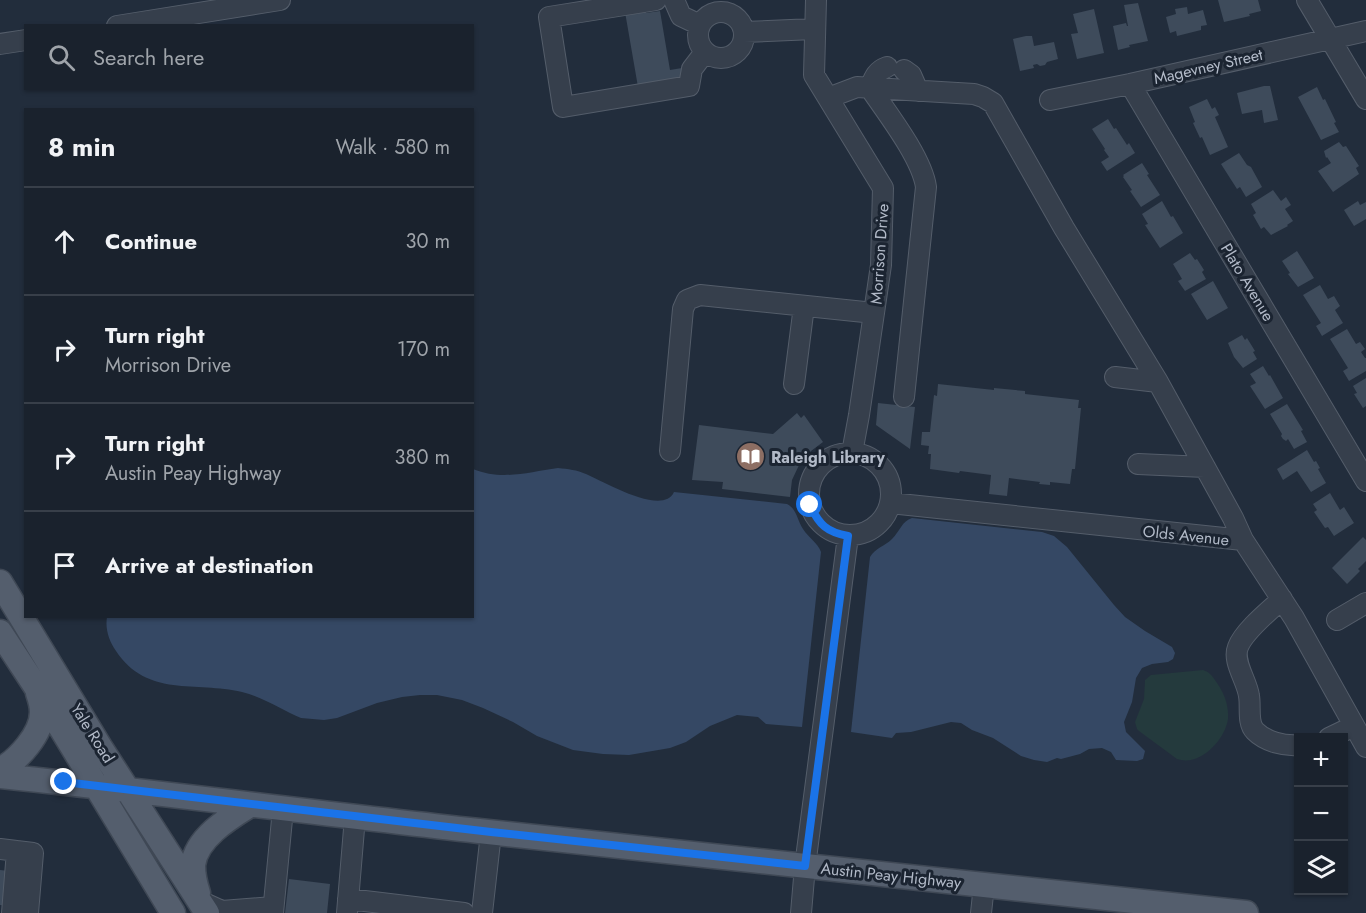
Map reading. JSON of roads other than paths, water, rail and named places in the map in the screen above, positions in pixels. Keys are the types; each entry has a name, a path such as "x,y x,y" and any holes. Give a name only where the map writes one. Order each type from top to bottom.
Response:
{"main road":[{"name":"Yale Road","path":"0,582 100,747 204,907"},
{"name":"Yale Road","path":"0,632 38,690 173,913"},
{"path":"0,770 20,754 38,731 42,712 38,690"},
{"name":"Austin Peay Highway","path":"0,776 984,885 1128,907 1246,913"},
{"path":"204,907 194,878 193,863 200,847 221,824 250,805"}],"street":[{"path":"128,24 239,3 280,0"},
{"path":"656,0 549,17 563,107 689,86 692,69 705,52"},
{"path":"674,0 681,15 700,25"},
{"name":"Morrison Drive","path":"816,0 814,75 883,188 881,265 852,453"},
{"path":"1307,0 1366,99"},
{"path":"717,12 731,15 742,25 744,32 741,46 737,51 725,57 711,56 705,52 699,39 700,25 704,19 717,12"},
{"path":"744,32 814,29"},
{"name":"Magevney Street","path":"1050,100 1366,31"},
{"path":"0,44 24,40"},
{"path":"870,88 879,70 896,69 911,75 918,92"},
{"name":"Plato Avenue","path":"1130,84 1366,481"},
{"path":"828,98 857,87 974,94 993,103 1064,228 1158,382 1243,540"},
{"path":"870,88 917,162 926,187 904,397"},
{"path":"670,451 682,309 687,300 700,295 874,313"},
{"path":"794,384 804,306"},
{"path":"1115,377 1158,382"},
{"path":"852,453 866,456 883,470 891,489 890,503 885,517 875,527 863,534 848,536 824,527 815,517 808,492 811,479 827,459 839,454 852,453"},
{"path":"1138,464 1205,467"},
{"name":"Olds Avenue","path":"890,503 1243,540 1294,618 1366,747"},
{"path":"801,913 805,866 848,536"},
{"path":"1282,599 1246,634 1238,646 1237,655 1249,694 1251,723 1254,731 1275,743 1294,745"},
{"path":"1337,620 1366,603"},
{"path":"1339,733 1354,726"},
{"path":"204,907 222,911 273,910 283,809"},
{"path":"355,817 347,906 464,913"},
{"path":"482,913 491,832"},
{"path":"12,913 9,850 33,853 28,913"},
{"path":"981,913 984,885"}],"water":[{"path":"558,468 572,470 632,495 658,501 668,499 674,492 787,504 793,509 803,529 821,552 802,727 766,724 758,717 737,715 710,726 686,742 670,748 629,755 573,750 537,736 483,708 462,700 437,695 402,697 377,703 337,718 324,720 301,718 250,694 225,689 173,685 142,676 128,666 110,639 107,618 474,618 474,469 505,475"},
{"path":"912,518 1042,532 1054,536 1067,547 1125,617 1172,647 1175,653 1173,659 1142,668 1136,678 1132,702 1124,722 1126,732 1145,751 1143,759 1116,760 1111,752 1102,748 1089,749 1080,754 1047,762 1034,760 1021,756 993,738 961,723 951,722 911,732 896,733 892,738 851,732 870,557"}],"place":[{"name":"Raleigh Library","path":"750,457"}]}
